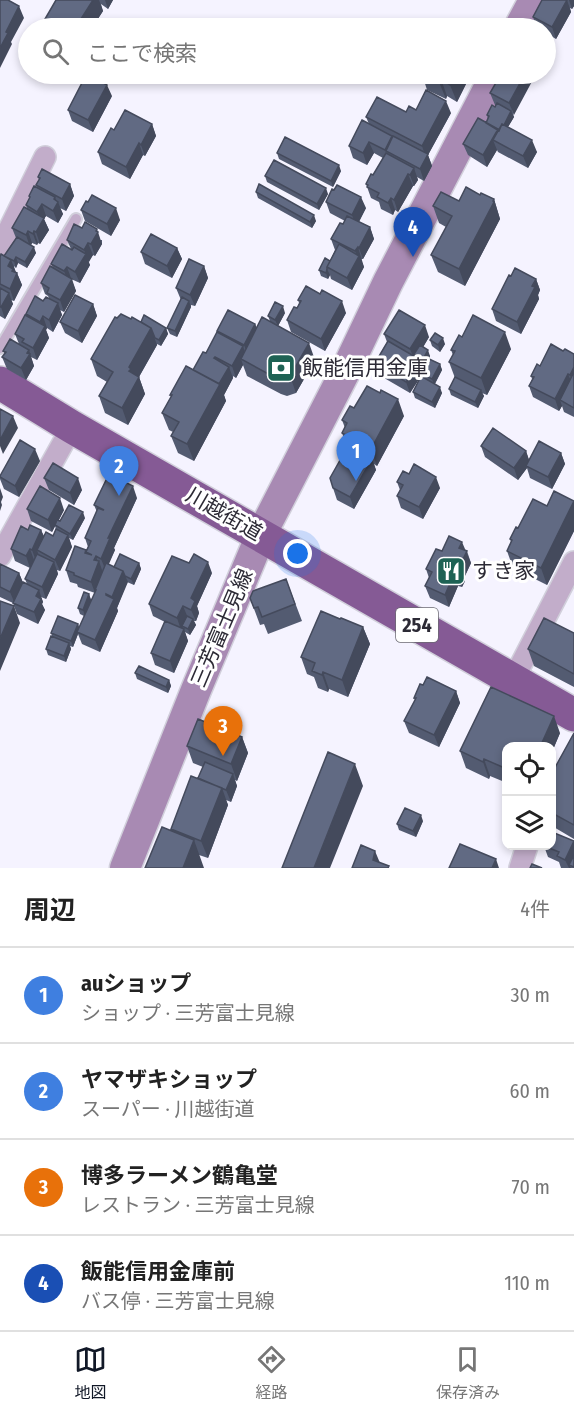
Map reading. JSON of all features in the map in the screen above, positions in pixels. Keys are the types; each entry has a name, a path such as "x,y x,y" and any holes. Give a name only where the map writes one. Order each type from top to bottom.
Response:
{"highway":[{"name":"川越街道","path":"1,387 574,715"}],"main road":[{"path":"524,18 534,0"},
{"name":"三芳富士見線","path":"125,868 261,535 491,84"}],"street":[{"path":"0,248 45,157"},
{"path":"0,556 72,427"},
{"path":"513,680 574,562"},
{"path":"520,868 526,850"}],"lane":[{"path":"0,348 76,219"}],"building":[{"path":"0,0 8,0 19,6 0,48"},
{"path":"56,0 93,0 82,18 46,18"},
{"path":"542,0 567,0 556,20 533,17"},
{"path":"81,84 107,85 88,120 68,110"},
{"path":"495,84 519,84 509,103 490,93"},
{"path":"426,90 446,101 422,146 366,117 377,97 406,112 409,106 416,110"},
{"path":"497,103 511,111 499,131 486,123 492,105 495,107"},
{"path":"125,110 152,124 126,167 98,152 111,128 114,130"},
{"path":"478,118 498,129 483,155 463,144"},
{"path":"362,120 392,136 385,150 369,142 363,153 349,146"},
{"path":"502,124 532,140 523,156 493,140"},
{"path":"393,136 428,154 420,169 386,151"},
{"path":"285,137 339,165 331,181 277,153"},
{"path":"386,153 414,168 410,175 408,174 394,200 391,198 388,203 377,197 379,193 367,187 366,184"},
{"path":"274,160 326,188 317,204 265,176"},
{"path":"42,169 70,184 62,199 36,185"},
{"path":"259,184 314,215 310,222 256,192"},
{"path":"337,185 361,197 352,215 326,202 332,189 334,190"},
{"path":"34,186 55,197 54,199 58,202 53,211 42,204 37,212 26,205"},
{"path":"466,187 480,195 481,193 494,199 494,202 459,269 431,255 452,216 433,206 441,192 459,201"},
{"path":"92,195 116,208 107,224 81,210"},
{"path":"24,207 44,218 33,234 28,231 26,235 12,228"},
{"path":"347,216 370,227 359,248 355,251 331,239"},
{"path":"85,222 98,232 91,244 88,243 84,250 67,240 74,224 82,228"},
{"path":"151,234 177,248 167,266 141,252"},
{"path":"17,237 34,247 25,262 16,257 14,261 4,256"},
{"path":"62,244 72,250 74,247 86,254 75,272 67,267 64,271 51,264"},
{"path":"339,244 359,256 347,278 327,267"},
{"path":"1,254 11,260 8,266 17,273 10,289 0,284"},
{"path":"325,258 330,261 326,273 319,270"},
{"path":"189,259 204,266 190,295 176,288"},
{"path":"50,266 72,279 60,300 47,293 49,288 41,283"},
{"path":"515,268 536,279 532,286 535,287 517,322 492,309 509,275 511,276"},
{"path":"306,286 320,294 322,290 342,301 321,339 287,320 294,307 297,308 301,301 298,300"},
{"path":"0,288 9,293 1,307 0,307"},
{"path":"75,295 93,304 78,331 60,322"},
{"path":"35,296 43,301 46,297 58,303 49,320 43,316 40,322 26,314"},
{"path":"182,297 189,301 175,331 167,328"},
{"path":"275,302 283,306 275,320 268,316"},
{"path":"228,310 255,324 244,345 217,331"},
{"path":"399,310 425,325 410,349 384,334"},
{"path":"121,314 131,319 132,317 151,328 129,367 131,369 129,371 139,377 122,408 99,396 113,372 91,359 115,317"},
{"path":"25,315 45,326 33,348 22,342 24,339 15,334"},
{"path":"144,315 166,328 159,340 155,338 151,328 141,322"},
{"path":"473,315 505,332 481,378 449,362 455,351 451,350 459,335 462,337"},
{"path":"262,317 309,343 290,376 281,379 274,377 241,359"},
{"path":"217,332 243,346 232,366 214,358 229,367 219,384 193,370 203,352 206,353"},
{"path":"435,333 443,338 438,345 430,340"},
{"path":"10,339 29,350 27,353 30,354 21,368 2,357"},
{"path":"388,341 419,359 406,382 375,363"},
{"path":"551,344 574,354 574,367 555,399 529,386 537,364 540,366"},
{"path":"420,345 428,350 423,359 414,354"},
{"path":"427,358 440,364 432,379 420,373"},
{"path":"186,366 220,384 187,444 171,436 179,422 162,413"},
{"path":"574,374 574,408 560,400"},
{"path":"421,376 440,387 432,402 413,392"},
{"path":"455,377 481,390 475,402 449,389"},
{"path":"367,386 398,399 371,449 342,433 347,423 342,420 350,406 354,408"},
{"path":"0,409 13,416 0,440"},
{"path":"493,428 526,451 514,468 481,446"},
{"path":"20,440 35,449 15,486 0,476"},
{"path":"539,441 561,453 548,477 526,466"},
{"path":"348,446 372,459 350,497 333,488 330,478"},
{"path":"53,463 78,478 70,493 44,478"},
{"path":"414,464 436,477 419,507 397,496 403,485 397,482 403,471 409,474"},
{"path":"109,474 133,486 108,538 110,538 101,559 96,556 94,560 99,561 91,582 66,570 75,546 86,550 85,553 92,555 86,552 91,541 85,538 98,508 104,510 94,505"},
{"path":"40,486 60,498 48,520 27,509"},
{"path":"554,491 574,501 541,568 507,551 516,527 518,528 533,499 547,506"},
{"path":"69,505 83,512 70,534 55,525 57,520 60,521"},
{"path":"30,525 41,530 32,550 30,549 26,556 11,549 21,526 28,530"},
{"path":"56,529 68,535 55,560 37,550 46,532 53,536"},
{"path":"449,536 462,542 459,548 467,551 459,567 458,575 454,574 445,595 425,586 432,572 426,569 436,549 442,551"},
{"path":"37,554 54,562 42,587 25,579"},
{"path":"120,554 139,563 131,579 125,576 123,571 114,567"},
{"path":"194,554 208,562 191,598 195,601 191,610 183,606 177,618 149,604 172,556 189,563"},
{"path":"106,563 123,571 112,597 106,594 114,599 95,640 77,632"},
{"path":"0,564 19,573 10,592 0,587"},
{"path":"286,579 295,604 262,617 258,607 254,608 250,598 253,591"},
{"path":"23,582 39,590 36,596 41,599 34,612 13,603"},
{"path":"84,592 89,594 83,610 78,608"},
{"path":"0,601 14,606 0,639"},
{"path":"321,611 363,627 342,680 323,672 322,675 312,671 315,663 301,657"},
{"path":"58,616 78,624 71,641 51,633"},
{"path":"187,616 193,619 188,629 182,626"},
{"path":"544,618 574,633 574,674 528,649"},
{"path":"165,621 184,629 170,661 151,653"},
{"path":"51,636 69,643 64,656 46,649"},
{"path":"139,666 169,680 166,687 135,673"},
{"path":"427,677 456,691 434,735 404,721 416,698 414,698 420,684 423,685"},
{"path":"491,687 554,716 542,742 502,742 502,767 484,759 483,762 460,751"},
{"path":"198,719 242,737 231,764 187,746"},
{"path":"574,733 574,825 556,815 556,766"},
{"path":"328,752 355,764 314,868 282,868"},
{"path":"205,762 233,774 226,790 198,778"},
{"path":"191,776 222,788 201,841 171,829"},
{"path":"405,808 421,815 413,831 397,824"},
{"path":"162,827 194,840 183,868 145,868"},
{"path":"556,834 574,841 565,860 557,856 559,852 554,850 556,850"},
{"path":"460,844 496,859 492,868 449,868"},
{"path":"361,845 375,851 373,860 389,866 388,868 352,868"},
{"path":"574,855 574,867 569,865"},
{"path":"532,864 542,868 530,868"}],"place":[{"name":"飯能信用金庫前","path":"413,257"},
{"name":"飯能信用金庫","path":"281,368"},
{"name":"auショップ","path":"356,481"},
{"name":"ヤマザキショップ","path":"119,496"},
{"name":"すき家","path":"451,571"},
{"name":"博多ラーメン鶴亀堂","path":"223,756"}]}
